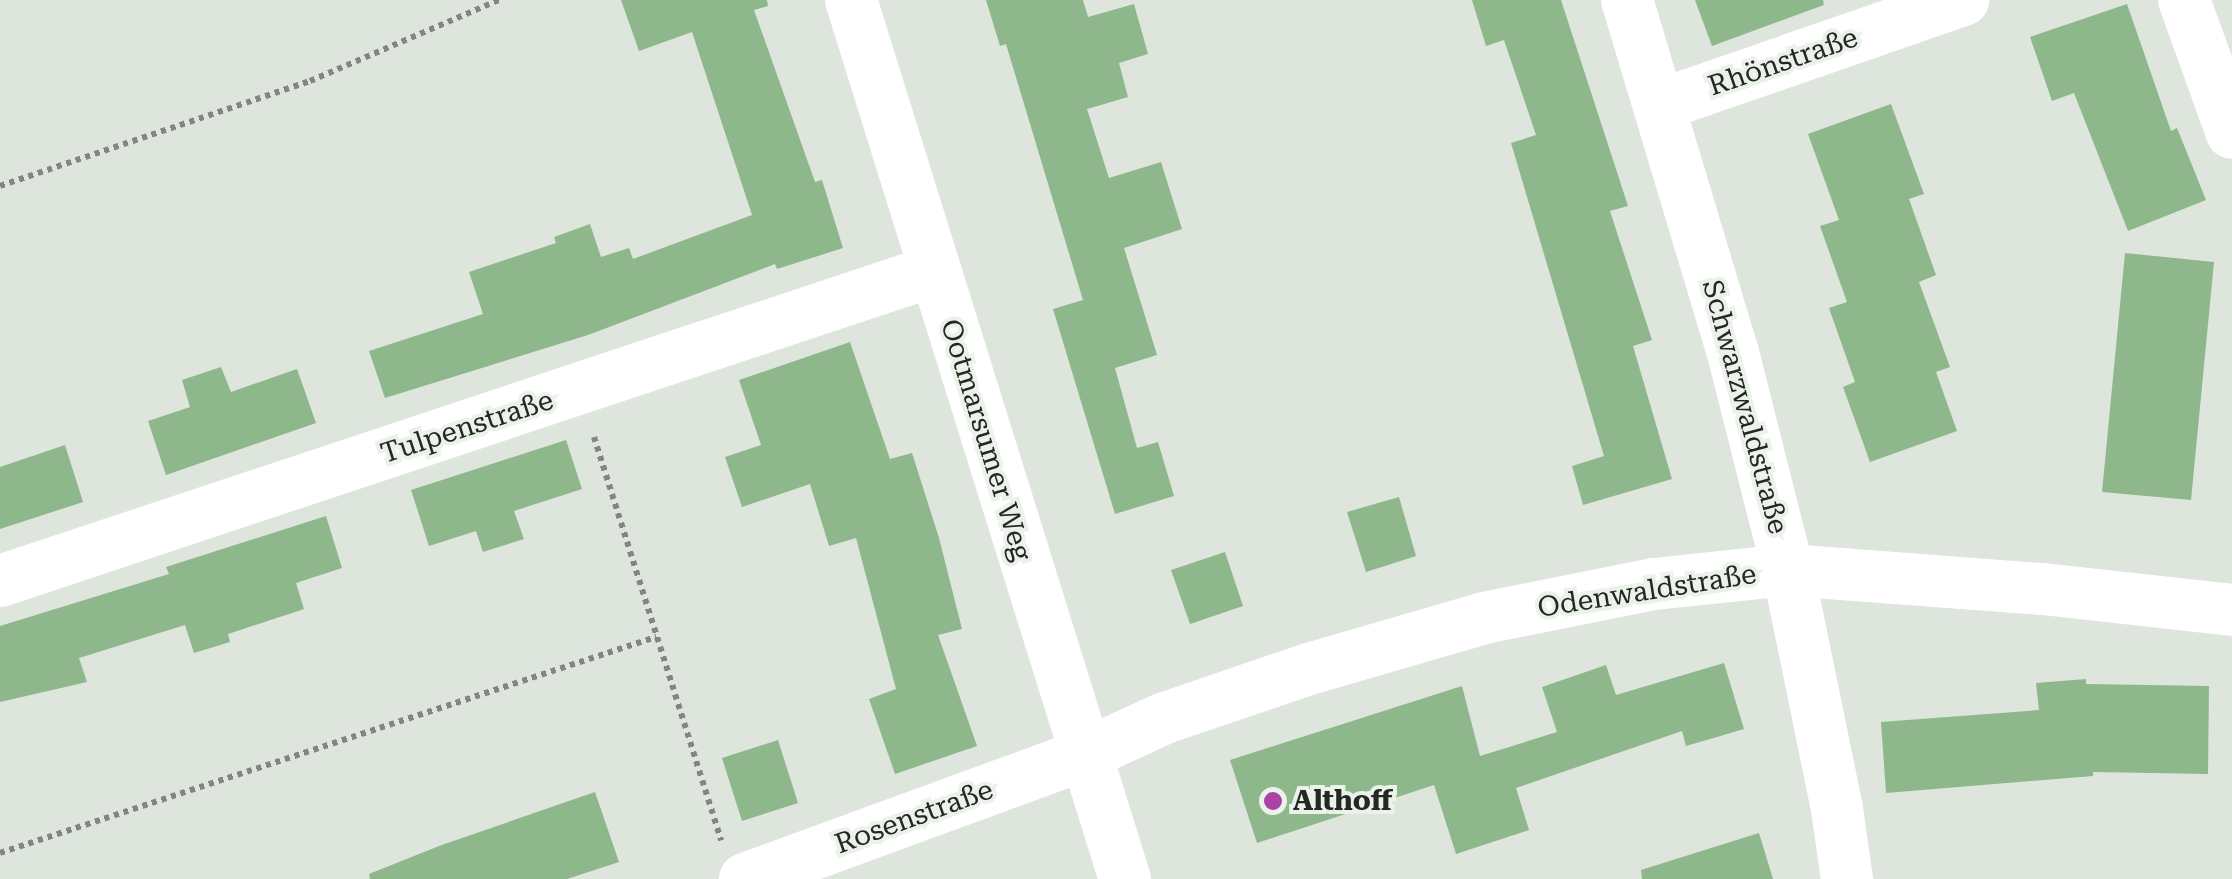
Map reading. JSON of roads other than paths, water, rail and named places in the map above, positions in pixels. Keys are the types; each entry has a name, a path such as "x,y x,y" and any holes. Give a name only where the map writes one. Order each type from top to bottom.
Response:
{"street":[{"name":"Ootmarsumer Weg","path":"851,0 1084,755 1126,879"},
{"name":"Schwarzwaldstraße","path":"1627,0 1732,349 1788,570 1838,809 1847,879"},
{"name":"Rhönstraße","path":"1660,105 1963,0"},
{"path":"2184,0 2232,132"},
{"name":"Tulpenstraße","path":"0,581 933,271"},
{"name":"Odenwaldstraße","path":"1084,755 1164,718 1484,618 1654,584 1788,570 2043,589 2232,610"},
{"name":"Rosenstraße","path":"733,860 1084,755"}],"place":[{"name":"Althoff","path":"1273,801"}]}
